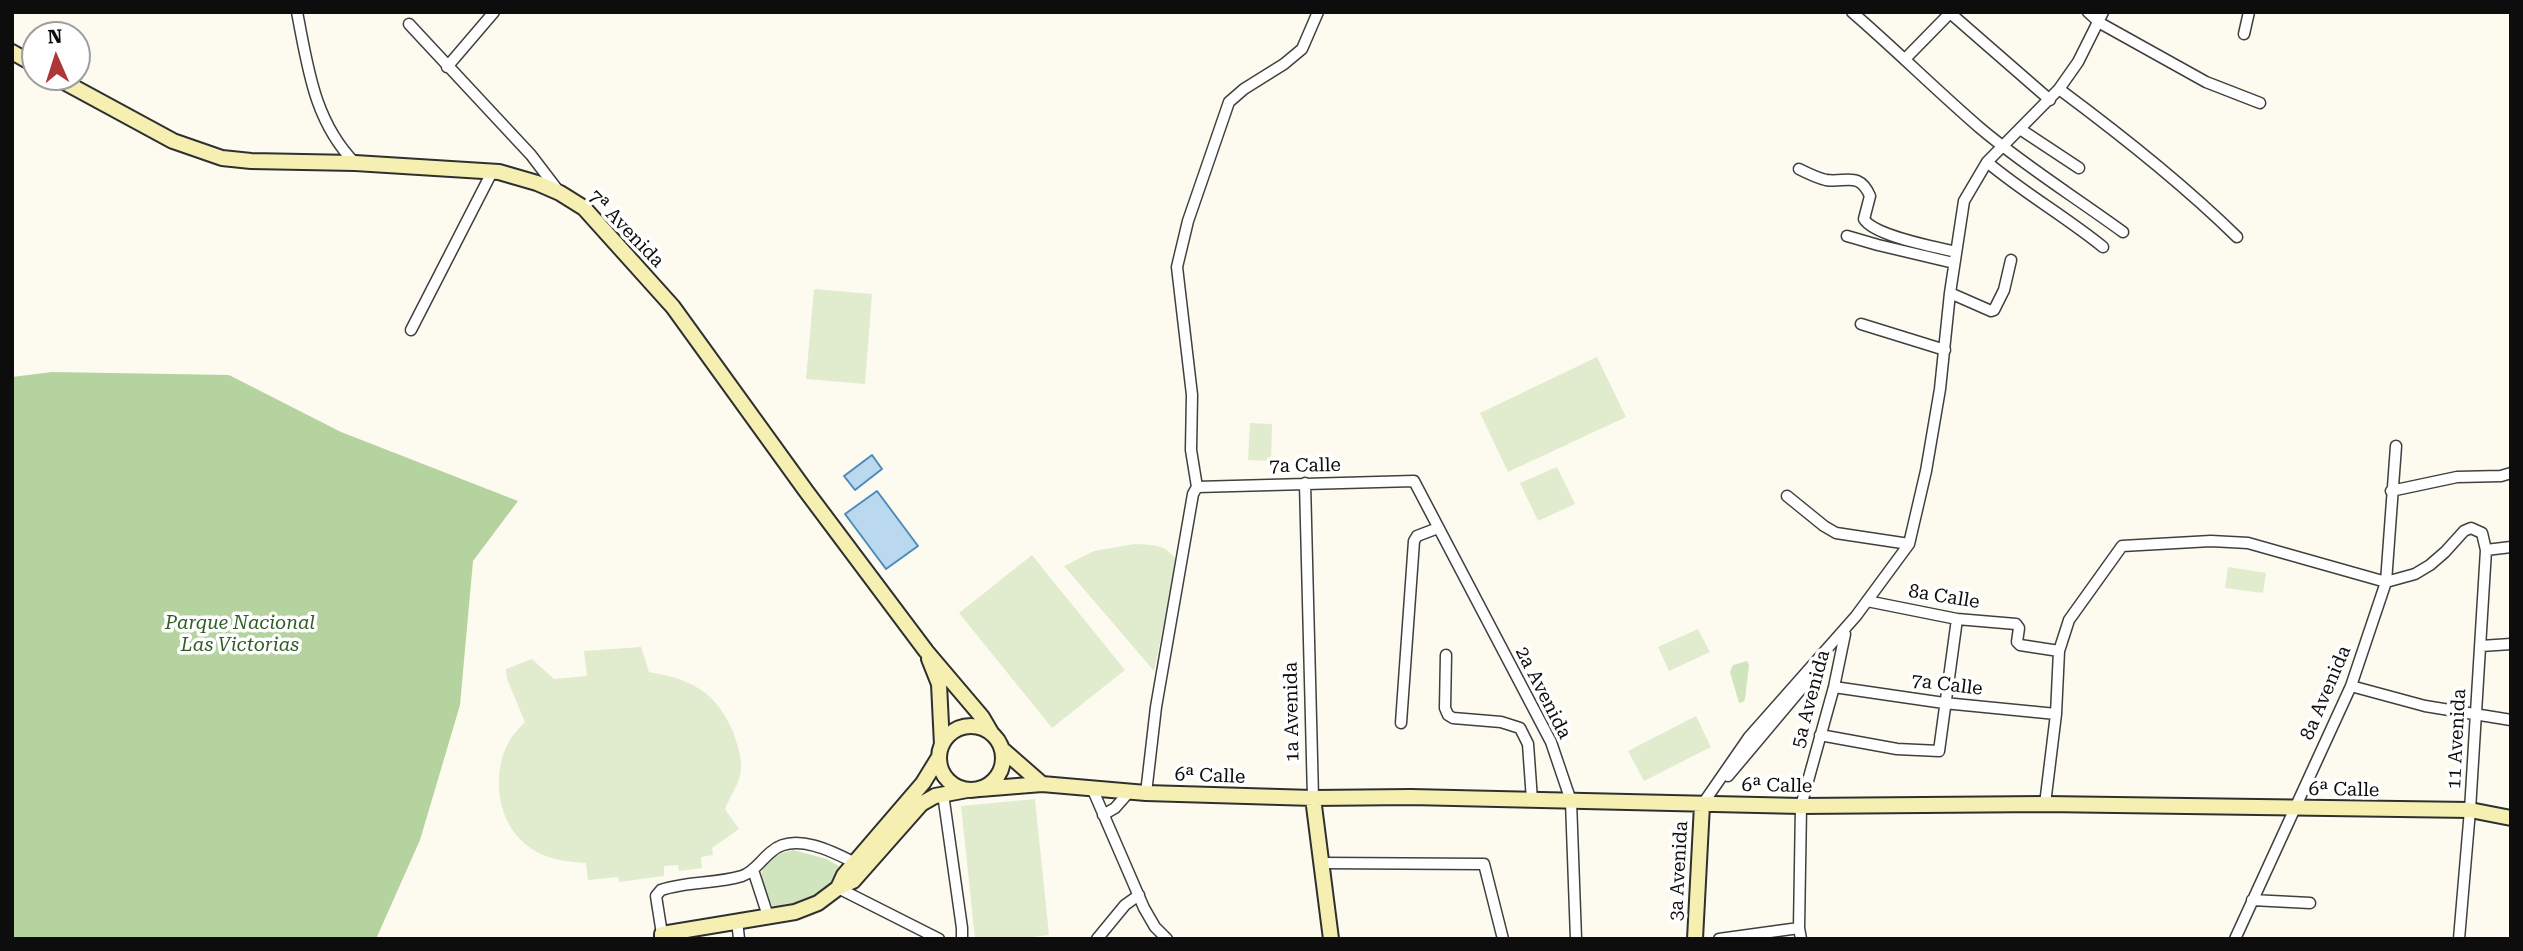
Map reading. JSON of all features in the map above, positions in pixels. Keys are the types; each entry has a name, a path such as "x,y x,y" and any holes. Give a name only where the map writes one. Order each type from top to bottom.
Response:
{"main road":[{"name":"7ª Avenida","path":"81,91 173,141 201,152 238,160 355,163 492,172 517,176 560,193 584,208 673,307 806,491 992,734"},
{"name":"7ª Avenida","path":"926,651 939,684 940,751"},
{"path":"662,937 809,907 851,882 859,865 923,783 955,730 974,726 992,734 1002,750 1042,784"},
{"path":"940,751 944,775 950,782 973,789 994,780 999,773 1002,750"},
{"name":"6ª Calle","path":"943,794 1042,784 1146,793 1313,798 1411,797 1702,805 2045,804 2470,810 2511,818"},
{"path":"859,865 914,810 927,800 943,794"},
{"name":"1a Avenida","path":"1313,798 1331,939"},
{"name":"3a Avenida","path":"1695,939 1702,805"}],"street":[{"path":"297,12 317,102 332,136 355,163"},
{"path":"447,66 494,12"},
{"path":"1146,793 1156,708 1193,494 1197,487 1191,450 1192,395 1177,267 1188,221 1229,102 1302,49 1318,12"},
{"path":"1852,12 1906,58 1979,127 2035,172 2067,191 2123,232"},
{"path":"2088,12 2206,82 2260,103"},
{"path":"2244,34 2249,12"},
{"path":"1906,58 1950,13 2050,100"},
{"path":"1702,805 1754,747 1845,634 1909,544 1926,471 1964,201 1987,162 2059,89 2078,62 2102,18"},
{"path":"409,24 531,155 560,193"},
{"path":"2059,89 2133,145 2237,236"},
{"path":"2020,129 2079,169"},
{"path":"1987,162 2103,247"},
{"path":"1799,169 1826,180 1853,179 1861,183 1870,196 1864,219 1867,224 1955,258"},
{"path":"411,331 492,172"},
{"path":"1847,236 1878,245 1955,258"},
{"path":"1950,293 1994,310 2004,290 2011,260"},
{"path":"1861,324 1945,350"},
{"name":"8a Avenida","path":"2235,939 2351,686 2386,582 2396,446"},
{"path":"2391,491 2457,477 2501,476 2511,473"},
{"name":"7a Calle","path":"1197,487 1414,481"},
{"name":"2a Avenida","path":"1414,481 1551,742 1571,802 1576,939"},
{"name":"1a Avenida","path":"1305,483 1313,798"},
{"path":"1787,496 1836,533 1909,544"},
{"path":"1401,723 1414,541 1417,536 1438,528"},
{"path":"2045,804 2056,714 2059,651 2069,620 2122,546 2211,541 2248,543 2386,582 2415,574 2430,565 2463,531 2470,528 2482,533 2485,545 2511,547"},
{"name":"11 Avenida","path":"2459,939 2481,646 2485,545"},
{"name":"8a Calle","path":"1867,601 1957,619 2016,624 2019,628 2017,642 2024,647 2059,651"},
{"path":"1702,805 1749,737 1856,616"},
{"path":"1820,735 1897,749 1937,752 1941,749 1944,704 1957,619"},
{"name":"5a Avenida","path":"1800,933 1801,806 1834,687 1845,634"},
{"path":"2481,646 2511,644"},
{"path":"1446,655 1445,708 1448,715 1453,718 1501,722 1520,728 1528,744 1532,800"},
{"path":"2351,686 2425,706 2511,720"},
{"name":"7a Calle","path":"1834,687 1944,704 2056,714"},
{"path":"1092,788 1139,895 1155,927 1167,939"},
{"path":"1103,815 1115,808 1130,791"},
{"path":"943,794 962,939"},
{"path":"662,937 656,896 665,888 740,877 753,870 772,851 791,843 831,852 859,865"},
{"path":"1322,863 1484,864 1503,939"},
{"path":"753,870 768,916"},
{"path":"838,888 939,939"},
{"path":"1097,939 1125,905 1139,895"},
{"path":"2252,901 2310,902"},
{"path":"737,920 739,939"},
{"path":"1719,939 1800,933"}],"green space":[{"path":"814,289 872,294 865,384 806,379"},
{"path":"1597,357 1626,417 1508,472 1480,413"},
{"name":"Parque Nacional Las Victorias","path":"52,372 229,375 341,432 518,501 473,561 460,705 420,840 376,939 12,939 12,377"},
{"path":"1250,423 1272,424 1271,461 1248,460"},
{"path":"1557,467 1575,504 1538,521 1520,483"},
{"path":"1135,544 1164,548 1177,561 1154,671 1064,566 1094,551"},
{"path":"1032,555 1125,670 1052,728 959,613"},
{"path":"2228,567 2266,573 2263,593 2225,588"},
{"path":"1698,629 1710,652 1669,671 1658,647"},
{"path":"641,647 649,672 689,683 700,689 710,697 726,718 738,746 741,764 739,780 725,809 739,829 712,848 713,855 701,857 702,868 679,871 678,865 664,866 664,876 619,882 618,877 588,880 586,863 556,859 535,851 518,837 503,811 500,766 511,738 525,722 507,679 506,669 532,659 554,679 587,676 584,651"},
{"path":"1747,661 1749,665 1745,699 1739,703 1730,672 1733,665"},
{"path":"1696,716 1711,747 1644,781 1628,751"},
{"path":"1035,799 1049,935 1016,939 975,939 961,806"},
{"path":"793,850 827,859 840,867 835,878 822,893 806,902 775,909 763,886 763,867 773,857"}],"water":[{"path":"872,455 882,469 855,490 844,476"},
{"path":"877,491 918,546 886,569 845,514"}]}
